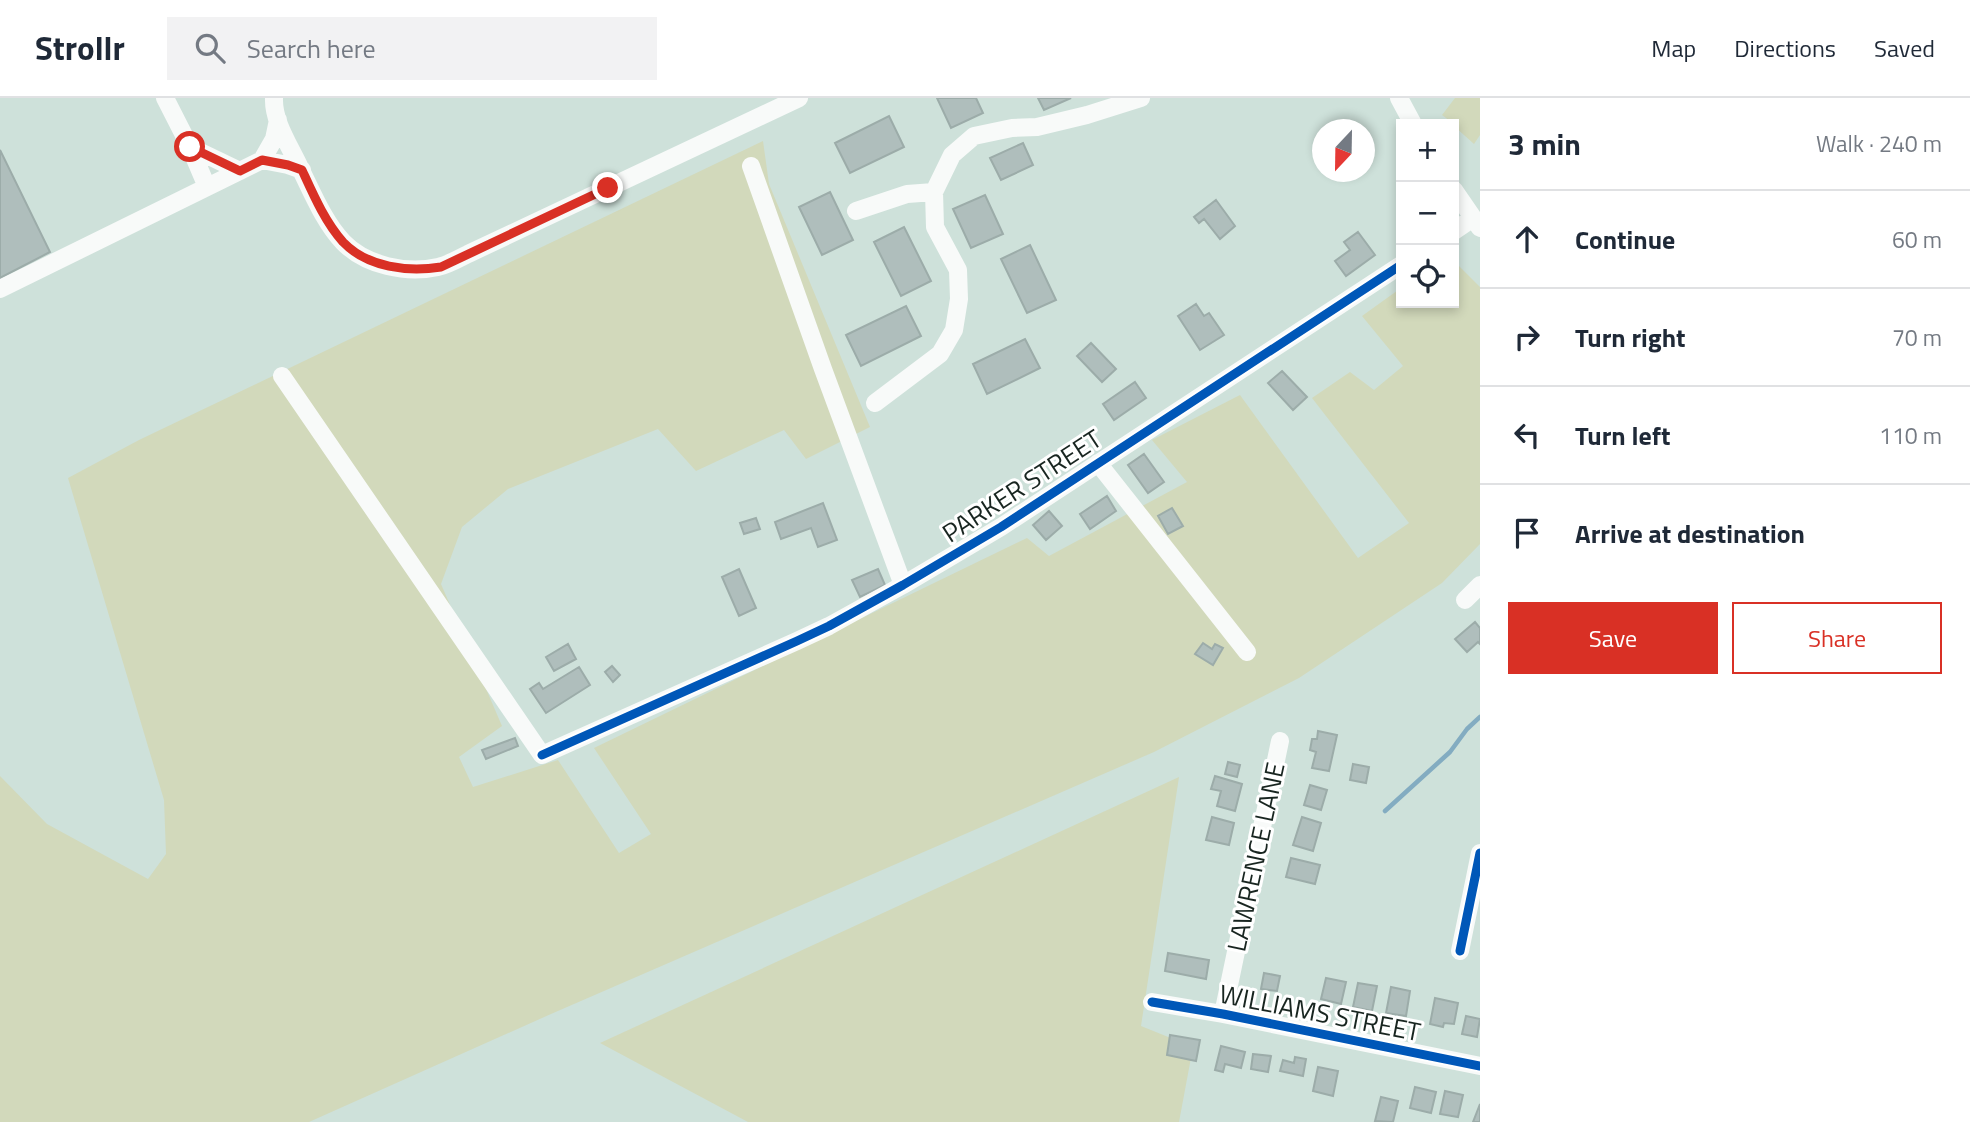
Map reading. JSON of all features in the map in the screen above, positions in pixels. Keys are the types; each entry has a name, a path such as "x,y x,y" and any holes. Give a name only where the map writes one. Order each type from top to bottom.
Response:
{"street":[{"path":"165,98 207,187"},
{"path":"275,98 278,120 329,222 343,242 357,253 386,265 405,269 441,267 799,98"},
{"path":"875,403 940,354 954,331 959,299 958,270 935,227 934,192 952,155 974,136 1012,128 1037,127 1141,98"},
{"path":"1399,98 1410,119"},
{"path":"0,289 262,160 274,139 278,120"},
{"path":"190,147 240,171"},
{"path":"262,160 302,170"},
{"path":"751,166 903,585"},
{"path":"856,211 907,194 934,192"},
{"path":"1459,198 1476,223 1459,229"},
{"name":"PARKER STREET","path":"282,376 542,755 797,641 903,585 1001,527 1396,268"},
{"path":"1098,463 1247,652"},
{"path":"1465,600 1480,585"},
{"name":"LAWRENCE LANE","path":"1223,1014 1280,741"},
{"path":"1460,951 1480,853"},
{"name":"WILLIAMS STREET","path":"1152,1002 1480,1066"}],"green space":[{"path":"1455,98 1480,98 1480,135 1474,144 1459,130 1459,119 1447,119 1442,115"},
{"path":"763,141 769,184 870,427 806,459 784,430 696,471 658,429 508,489 462,527 441,584 502,726 459,757 473,787 558,760 619,853 651,834 594,748 1027,538 1049,556 1187,482 1152,440 1240,395 1358,558 1409,523 1312,398 1350,372 1374,390 1403,366 1362,316 1396,292 1396,308 1459,308 1459,266 1480,287 1480,544 1442,583 1299,678 1154,752 309,1122 0,1122 0,776 47,824 148,879 166,854 164,800 68,478 139,440"},
{"path":"1179,777 1141,1026 1193,1047 1179,1122 748,1122 600,1043"}],"building":[{"path":"937,98 976,98 983,113 951,128"},
{"path":"1038,98 1071,98 1044,110"},
{"path":"889,116 904,147 850,173 835,143"},
{"path":"1023,143 1033,165 1001,180 990,158"},
{"path":"0,150 50,252 0,278"},
{"path":"830,192 853,240 822,255 799,207"},
{"path":"985,195 1003,234 971,248 953,209"},
{"path":"1216,200 1235,226 1220,239 1204,219 1199,223 1194,217"},
{"path":"904,227 931,281 901,296 874,242"},
{"path":"1358,232 1375,255 1346,276 1335,261 1350,250 1344,242"},
{"path":"1030,245 1056,300 1027,313 1001,259"},
{"path":"1196,304 1204,316 1209,313 1224,335 1200,350 1178,316"},
{"path":"906,306 921,336 861,366 846,335"},
{"path":"1025,339 1040,368 987,394 973,364"},
{"path":"1091,343 1116,369 1102,382 1077,356"},
{"path":"1282,371 1307,397 1293,410 1268,383"},
{"path":"1135,382 1146,398 1114,420 1103,404"},
{"path":"1144,454 1164,482 1148,493 1128,465"},
{"path":"1107,496 1116,511 1090,529 1080,514"},
{"path":"823,503 837,540 818,547 811,528 781,539 775,522"},
{"path":"1172,508 1183,526 1168,534 1158,516"},
{"path":"1049,511 1062,526 1046,540 1033,525"},
{"path":"756,518 760,529 744,534 740,523"},
{"path":"739,569 756,608 739,616 722,577"},
{"path":"878,569 885,585 860,597 852,580"},
{"path":"1475,622 1480,628 1480,644 1478,642 1467,652 1455,639"},
{"path":"1203,643 1212,649 1215,644 1223,648 1213,665 1195,654"},
{"path":"568,644 576,659 554,671 546,657"},
{"path":"612,666 620,675 613,682 605,672"},
{"path":"579,667 590,685 546,713 530,689 539,683 543,689"},
{"path":"1318,731 1337,735 1329,771 1312,768 1316,752 1310,750 1312,739 1317,739"},
{"path":"515,738 518,746 486,759 482,750"},
{"path":"1228,762 1240,765 1237,777 1225,774"},
{"path":"1353,764 1369,767 1366,783 1350,780"},
{"path":"1215,776 1242,784 1235,811 1217,806 1221,791 1211,789"},
{"path":"1310,785 1327,790 1321,810 1304,805"},
{"path":"1212,817 1234,823 1229,845 1206,840"},
{"path":"1302,817 1321,823 1313,851 1293,845"},
{"path":"1291,858 1320,865 1315,884 1286,877"},
{"path":"1168,953 1209,960 1206,979 1165,971"},
{"path":"1264,973 1280,976 1277,991 1261,989"},
{"path":"1326,978 1346,982 1341,1004 1321,999"},
{"path":"1358,983 1377,986 1372,1011 1353,1007"},
{"path":"1391,987 1410,991 1406,1016 1386,1013"},
{"path":"1435,998 1458,1003 1454,1024 1444,1023 1443,1027 1430,1024"},
{"path":"1466,1016 1480,1019 1477,1037 1462,1034"},
{"path":"1170,1035 1200,1040 1196,1061 1167,1055"},
{"path":"1221,1046 1245,1052 1241,1068 1225,1064 1223,1072 1215,1070"},
{"path":"1253,1054 1271,1056 1268,1072 1251,1069"},
{"path":"1295,1057 1306,1059 1303,1076 1280,1071 1283,1060 1294,1063"},
{"path":"1318,1067 1338,1071 1333,1096 1313,1091"},
{"path":"1415,1087 1436,1092 1431,1113 1410,1108"},
{"path":"1445,1091 1463,1095 1458,1117 1440,1114"},
{"path":"1381,1097 1398,1101 1393,1122 1375,1121"},
{"path":"1480,1104 1480,1122 1473,1122"}],"waterway":[{"path":"1385,811 1450,752 1480,717"}],"cycle path":[{"path":"542,755 829,626 903,585 1001,527 1396,268"},
{"path":"1460,951 1480,853"},
{"path":"1152,1002 1480,1066"}],"route":[{"path":"190,147 240,171 262,160 302,170 329,222 343,242 372,260 405,269 441,267 608,188"}]}
